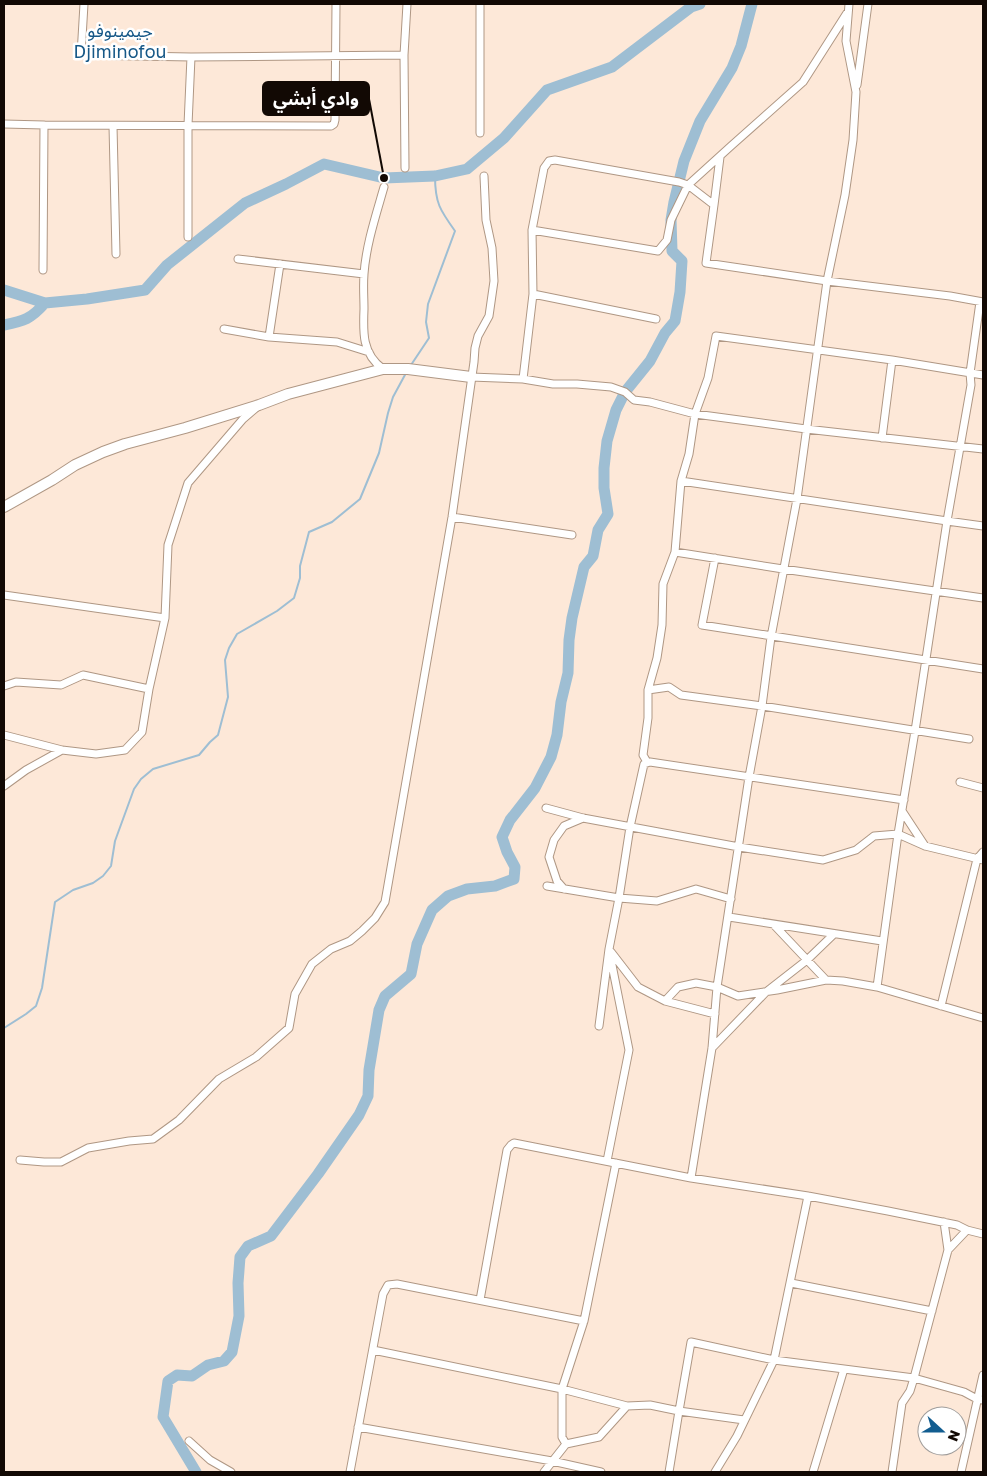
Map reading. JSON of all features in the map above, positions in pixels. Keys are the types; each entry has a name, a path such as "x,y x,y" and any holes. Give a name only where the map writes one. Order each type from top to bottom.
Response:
{"street":[{"path":"84,4 81,55 191,58 404,55"},
{"path":"4,124 332,126 335,120 336,4"},
{"path":"405,168 404,55 407,4"},
{"path":"480,4 480,133"},
{"path":"849,4 846,41 856,92"},
{"path":"691,1178 712,1048 718,988 749,777 762,706 771,637 797,499 827,281 845,195 868,4"},
{"path":"532,230 658,250 666,240 672,220 688,185 803,82 848,12"},
{"path":"188,237 188,125 191,58"},
{"path":"43,270 44,125"},
{"path":"113,126 116,254"},
{"path":"720,157 706,263 982,302 970,373 971,385 935,592 882,941 877,987"},
{"path":"523,379 533,294 532,230 544,168 550,161 555,160 679,182 688,185 714,205"},
{"path":"20,1160 61,1162 88,1148 152,1139 179,1120 219,1079 256,1056 289,1028 295,994 312,964 331,949 350,941 375,918 385,902 452,517 475,348 478,336 490,316 494,281 492,248 486,220 484,176"},
{"path":"383,369 369,352 364,336 364,274 374,220 384,187"},
{"path":"238,259 364,274"},
{"path":"269,337 280,264"},
{"path":"533,294 656,319"},
{"path":"224,329 269,337 337,342 369,352"},
{"path":"647,762 643,755 648,718 648,690 657,658 662,625 663,584 675,552 681,481 689,454 695,414 708,378 716,336 892,360 983,375"},
{"path":"882,438 892,360"},
{"path":"4,509 75,466 103,452 259,405 288,394 383,369 408,369 472,377 523,379 554,384 611,387 625,392 634,400 650,402 695,414 983,449"},
{"path":"4,735 62,750 96,754 125,750 142,732 165,618 168,545 188,483 243,420 259,405"},
{"path":"681,481 983,526"},
{"path":"452,517 572,535"},
{"path":"675,552 983,598"},
{"path":"715,558 702,625 983,669"},
{"path":"4,595 165,618"},
{"path":"4,686 16,682 61,685 83,676 149,690"},
{"path":"648,690 669,687 682,695 969,739"},
{"path":"4,786 26,770 62,750"},
{"path":"647,762 904,800"},
{"path":"599,1026 609,950 630,827 643,766 647,762"},
{"path":"960,782 983,788"},
{"path":"546,808 583,818 630,827 823,860 856,850 874,836 898,834 925,846 980,860"},
{"path":"902,811 925,846"},
{"path":"565,889 557,882 549,857 554,840 564,826 583,818"},
{"path":"941,1006 983,852"},
{"path":"547,886 619,898 657,901 696,889 731,899"},
{"path":"729,917 882,941"},
{"path":"775,925 826,980"},
{"path":"712,1048 766,992 807,960 834,934"},
{"path":"609,950 638,988 664,1001 715,1014"},
{"path":"607,1161 629,1050 609,950"},
{"path":"664,1001 678,986 696,983 718,988 738,996 826,980 877,987 983,1018"},
{"path":"480,1300 508,1150 514,1143 691,1178 808,1196 944,1222 983,1234"},
{"path":"566,1444 562,1437 562,1390 584,1321 616,1163"},
{"path":"715,1472 737,1436 774,1360 808,1196"},
{"path":"892,1472 902,1403 910,1391 914,1378 948,1250 944,1222"},
{"path":"948,1250 967,1230"},
{"path":"790,1283 932,1312"},
{"path":"350,1472 383,1294 388,1285 397,1284 584,1321"},
{"path":"669,1472 691,1342 774,1360 914,1378 964,1392 980,1400"},
{"path":"372,1350 562,1390 627,1406 650,1405 744,1420"},
{"path":"813,1472 844,1369"},
{"path":"961,1472 980,1400 983,1375"},
{"path":"544,1472 566,1444 598,1437 627,1406"},
{"path":"358,1426 552,1461 601,1472"},
{"path":"189,1441 210,1460 230,1472"}],"waterway":[{"path":"4,290 45,303 145,290 167,265 245,203 324,164 384,178 435,176 467,169 504,138 547,90 612,67 691,7 700,4"},
{"path":"196,1472 163,1417 168,1381 177,1375 192,1376 208,1365 224,1361 232,1352 239,1316 238,1283 240,1257 248,1246 271,1236 318,1174 359,1115 368,1096 369,1070 379,1010 385,996 411,974 417,944 432,910 448,896 467,889 495,886 514,879 515,867 502,837 510,820 535,788 551,757 557,735 561,702 568,673 572,618 584,567 593,556 598,530 608,514 604,488 607,441 616,410 625,392 650,361 665,333 675,321 680,292 682,261 672,251 671,220 674,202 684,161 700,121 732,68 741,46 752,4"},
{"path":"411,365 429,338 426,322 428,304 455,231 439,206 435,176"},
{"path":"4,325 27,318 36,313 45,303"},
{"path":"4,1028 36,1006 42,988 55,902 73,890 93,883 103,876 111,866 115,841 134,789 141,779 153,769 199,755 218,735 228,697 225,660 229,648 237,634 277,611 294,598 309,532 332,522 360,499 379,453 393,397 406,373"}],"place":[{"name":"وادي أبشي","path":"384,178"}],"district":[{"name":"جيمينوفو Djiminofou","path":"120,41"}]}
